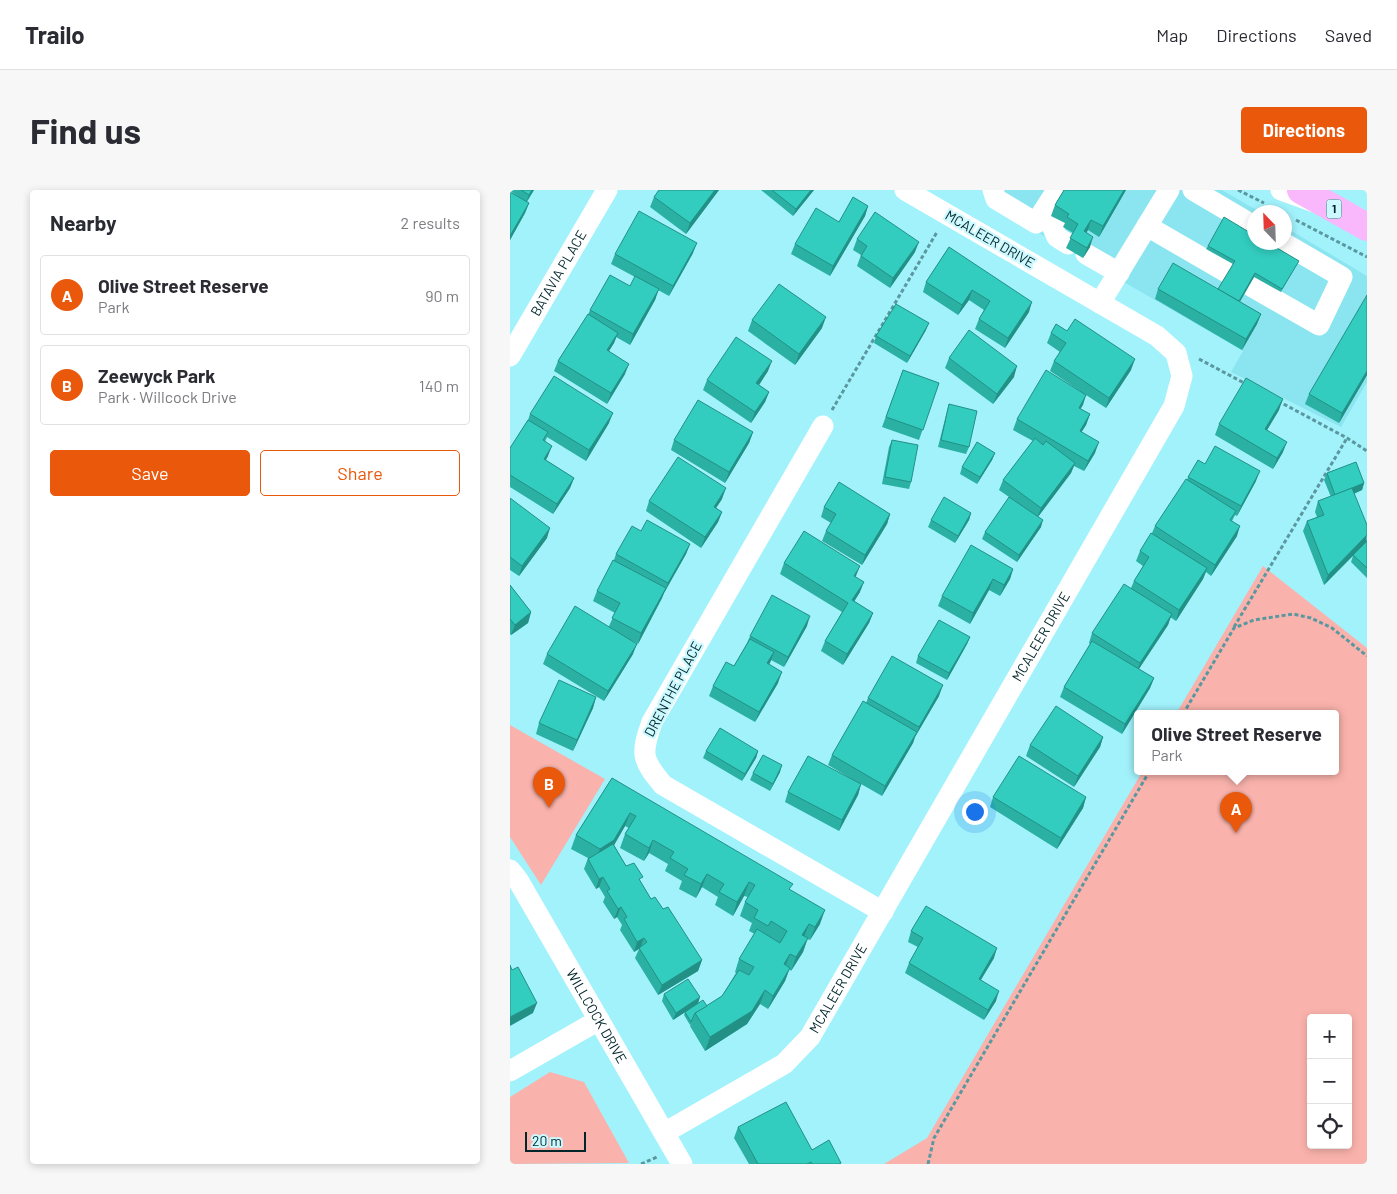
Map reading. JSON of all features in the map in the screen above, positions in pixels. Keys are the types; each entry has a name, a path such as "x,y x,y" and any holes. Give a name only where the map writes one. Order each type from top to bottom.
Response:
{"highway":[{"name":"1","path":"1301,190 1367,227"}],"street":[{"name":"BATAVIA PLACE","path":"510,356 607,190"},
{"name":"MCALEER DRIVE","path":"664,1133 784,1064 810,1036 1174,406 1182,376 1176,353 1157,336 1100,303 936,198 906,190"},
{"path":"993,190 996,199 1036,222 1057,190"},
{"path":"1100,303 1169,190"},
{"path":"1193,190 1247,222"},
{"path":"1273,197 1338,211"},
{"path":"1056,219 1052,226 1057,237 1119,273"},
{"path":"1147,226 1228,273"},
{"path":"1249,285 1319,325 1342,277 1292,248"},
{"name":"DRENTHE PLACE","path":"823,426 652,722 644,744 648,767 663,785 883,912"},
{"name":"WILLCOCK DRIVE","path":"510,870 518,880 682,1164"},
{"path":"510,1071 599,1020"}],"path":[{"path":"1238,190 1273,197"},
{"path":"1293,218 1367,258"},
{"path":"838,400 930,241"},
{"path":"1202,360 1253,388"},
{"path":"1270,397 1347,438 1367,451"},
{"path":"1185,710 1347,438"},
{"path":"1234,628 1254,620 1293,614 1311,618 1332,628 1367,656"},
{"path":"928,1164 934,1138 1147,775"},
{"path":"641,1164 657,1157"}],"shaded area":[{"path":"985,190 1222,190 1248,205 1247,250 1292,250 1292,231 1367,276 1367,382 1341,427 1231,372 1243,351 989,204"},
{"path":"1263,566 1367,648 1367,1164 884,1164 927,1138 1140,775 1339,775 1339,710 1178,710"},
{"path":"510,725 605,779 541,885 510,837"},
{"path":"550,1072 584,1082 629,1163 510,1164 510,1097"}],"building":[{"path":"521,190 532,190 529,195"},
{"path":"659,190 715,190 690,223 654,197"},
{"path":"772,190 811,190 796,209"},
{"path":"1064,190 1124,190 1103,226 1091,220 1084,231 1093,237 1087,248 1070,238 1078,224 1067,217 1069,214 1055,205"},
{"path":"510,192 529,203 510,236"},
{"path":"853,197 868,206 833,266 795,244 816,208 839,222"},
{"path":"639,211 697,243 673,286 615,254"},
{"path":"875,212 919,242 893,278 861,256 867,246 857,239"},
{"path":"1224,217 1247,231 1247,250 1280,250 1299,261 1282,289 1255,273 1239,301 1218,289 1235,261 1208,246"},
{"path":"949,247 1032,302 1008,338 979,319 990,301 972,290 962,305 926,282"},
{"path":"1173,263 1261,314 1246,339 1158,289"},
{"path":"610,275 630,286 635,276 659,289 633,334 590,310"},
{"path":"779,284 826,317 799,354 752,320"},
{"path":"1367,295 1367,371 1342,413 1309,394"},
{"path":"896,304 929,323 910,356 876,336"},
{"path":"588,314 618,333 607,350 629,364 611,393 558,361"},
{"path":"1075,319 1135,359 1109,398 1054,361 1066,343 1051,333 1056,324 1067,331"},
{"path":"969,330 1017,366 997,394 949,358"},
{"path":"736,337 772,361 756,383 769,392 755,412 707,380"},
{"path":"903,370 939,383 923,430 886,417"},
{"path":"1046,370 1086,395 1079,408 1090,414 1080,431 1099,442 1088,461 1017,419"},
{"path":"554,376 613,413 589,450 530,414"},
{"path":"1246,378 1283,399 1265,429 1287,442 1277,458 1219,424"},
{"path":"698,400 753,432 729,472 674,440"},
{"path":"949,404 977,411 969,447 941,440"},
{"path":"528,420 548,432 543,440 552,446 544,459 574,478 557,504 510,475 510,448"},
{"path":"1035,438 1043,445 1046,441 1075,463 1041,508 1003,480"},
{"path":"892,440 918,445 911,482 885,477"},
{"path":"977,442 995,453 980,477 962,467"},
{"path":"1215,446 1260,471 1241,506 1188,477 1198,460 1205,464"},
{"path":"678,457 726,488 714,507 722,512 705,537 649,501"},
{"path":"1356,462 1364,483 1335,495 1327,473"},
{"path":"1186,479 1236,511 1230,520 1240,526 1215,565 1155,526"},
{"path":"839,482 890,514 865,555 826,531 836,514 824,507"},
{"path":"1352,488 1367,525 1367,535 1328,575 1307,521 1324,515 1318,501"},
{"path":"944,497 971,513 958,536 931,520"},
{"path":"1009,497 1043,520 1019,555 985,532"},
{"path":"510,498 550,528 522,566 510,557"},
{"path":"647,520 690,544 668,583 616,554 632,526 641,531"},
{"path":"804,531 860,566 854,576 864,582 852,600 873,613 847,654 825,641 848,603 784,563"},
{"path":"1151,533 1207,568 1179,610 1134,581 1149,557 1140,551"},
{"path":"1367,541 1367,568 1353,555"},
{"path":"971,545 1013,569 1004,585 993,579 973,613 942,596"},
{"path":"613,560 666,588 641,633 612,618 620,603 597,591"},
{"path":"1124,584 1172,614 1140,663 1092,633"},
{"path":"510,585 531,612 515,625 510,619"},
{"path":"772,595 810,616 788,657 750,636"},
{"path":"575,606 637,644 608,691 547,654"},
{"path":"939,620 970,637 949,673 918,656"},
{"path":"750,639 774,652 767,663 782,672 759,712 713,686 726,662 734,666"},
{"path":"1092,641 1154,678 1125,724 1064,687"},
{"path":"892,656 943,685 919,727 868,698"},
{"path":"559,680 596,697 577,740 539,723"},
{"path":"863,701 917,732 885,786 832,755"},
{"path":"1056,706 1103,737 1078,776 1030,745"},
{"path":"720,728 758,751 745,774 706,751"},
{"path":"763,755 782,765 773,784 753,773"},
{"path":"808,756 861,784 842,820 788,792"},
{"path":"1019,756 1086,797 1061,838 993,797"},
{"path":"612,778 793,884 789,889 825,910 815,927 809,924 802,935 808,938 796,957 790,954 784,964 790,968 773,996 765,990 752,1011 710,1037 695,1013 722,996 739,970 749,975 754,967 739,959 757,929 780,943 787,931 771,921 768,926 754,918 758,910 745,902 755,885 749,882 737,902 719,892 724,884 707,874 701,884 684,875 688,869 670,858 674,852 653,840 649,848 625,834 636,816 630,813 614,840 600,849 576,835"},
{"path":"613,844 626,866 634,863 643,877 639,879 651,899 655,897 663,909 668,907 702,960 662,985 639,948 647,942 644,938 637,942 624,919 627,917 621,907 618,909 607,891 610,889 603,877 599,879 588,859"},
{"path":"926,906 997,948 979,979 999,991 988,1010 909,963 923,938 911,931"},
{"path":"510,965 512,970 518,967 537,1003 510,1017"},
{"path":"688,979 700,997 676,1013 664,994"},
{"path":"703,1000 707,1006 695,1013 691,1022 685,1012"},
{"path":"786,1102 812,1150 829,1140 841,1163 758,1164 738,1127"}],"place":[{"name":"Zeewyck Park","path":"549,808"},
{"name":"Olive Street Reserve","path":"1236,833"}]}
